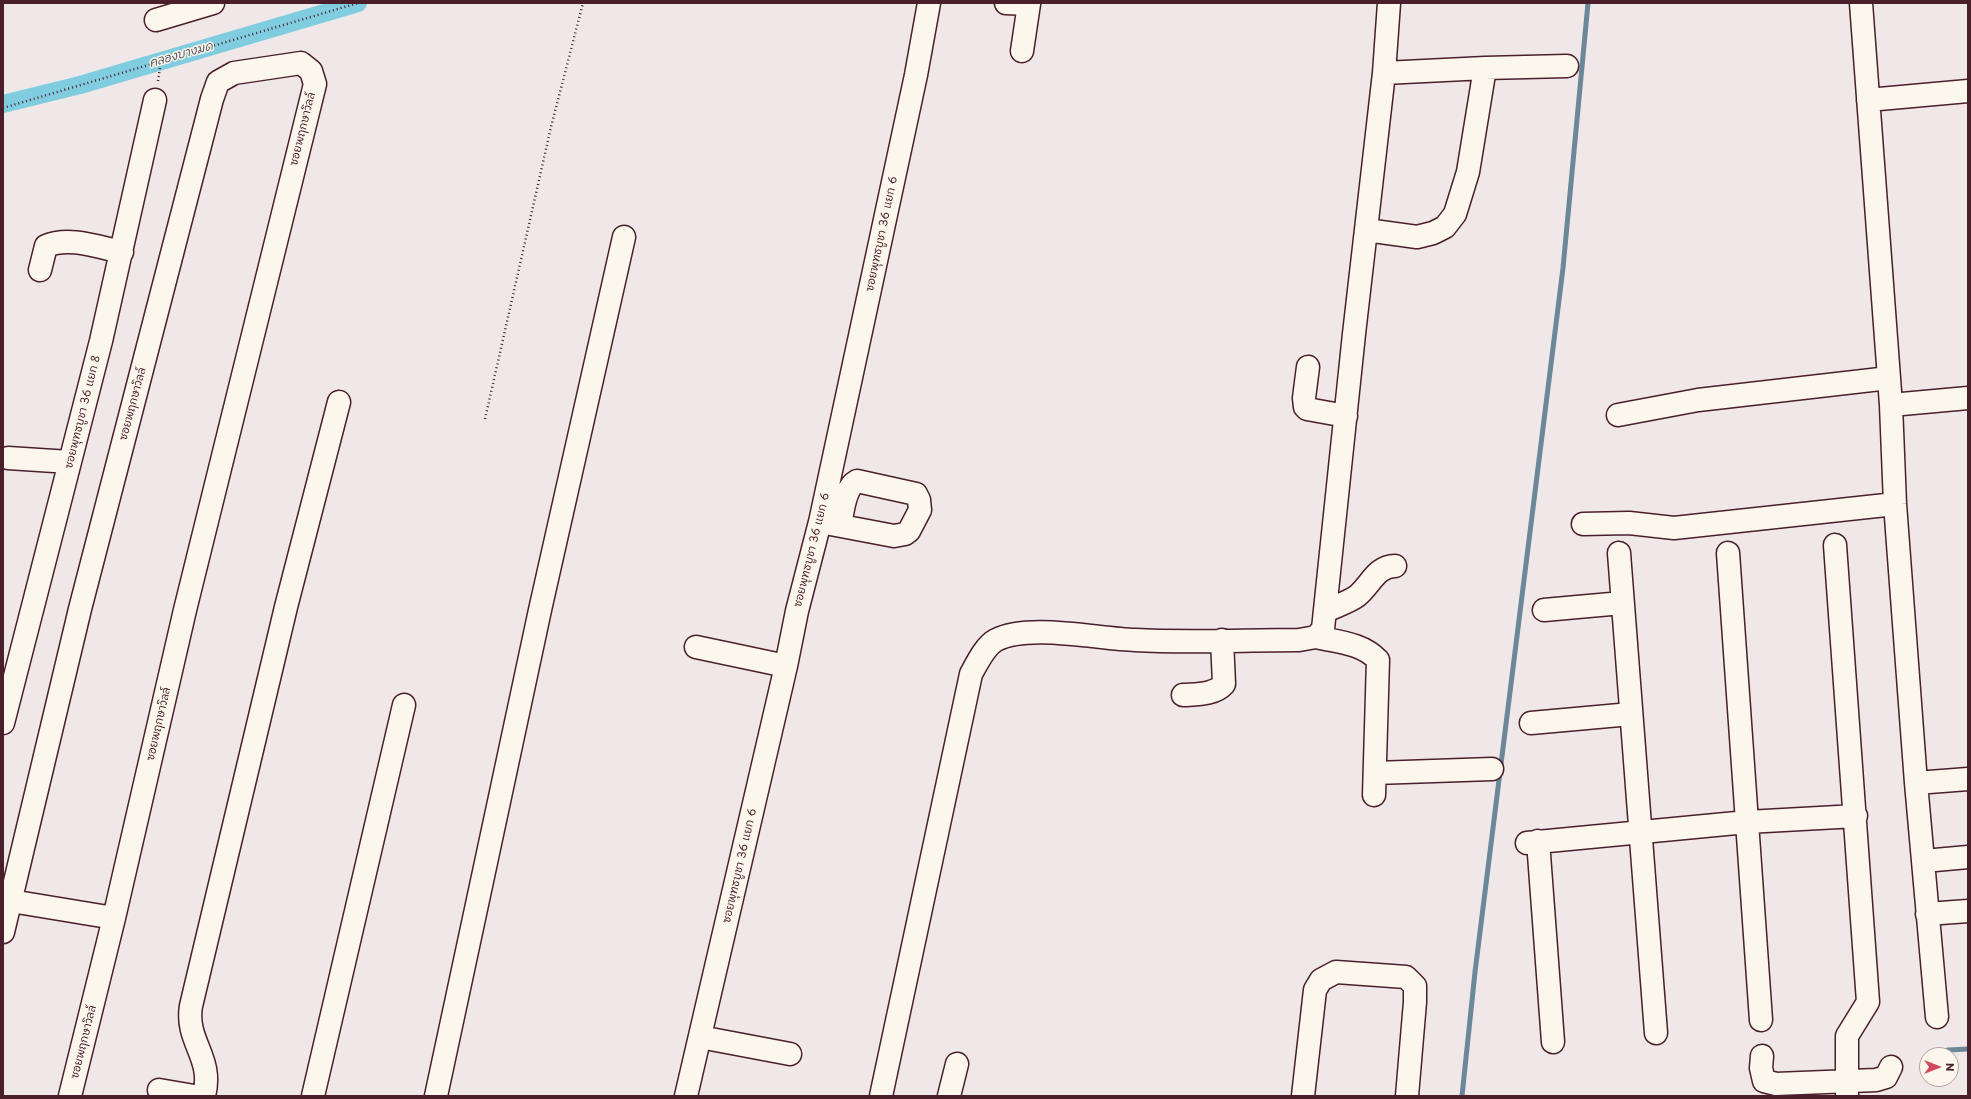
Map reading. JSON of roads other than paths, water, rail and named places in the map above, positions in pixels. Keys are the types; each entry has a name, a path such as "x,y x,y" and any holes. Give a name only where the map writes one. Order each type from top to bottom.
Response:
{"street":[{"path":"156,20 213,3"},
{"name":"ซอยพุทธบูชา 36 แยก 6","path":"686,1096 786,666 797,611 830,524 929,3"},
{"path":"1006,3 1029,3 1022,51"},
{"path":"1316,637 1323,629 1326,611 1384,74 1389,3"},
{"path":"1862,3 1891,405 1895,504 1916,783 1937,1017"},
{"name":"ซอยพฤกษาวิลล์","path":"3,932 12,901 80,609 212,99 218,82 234,74 301,63 311,71 315,84 187,602 114,918 70,1096"},
{"path":"1384,74 1485,68 1567,66"},
{"path":"1366,230 1417,237 1433,233 1444,227 1455,214 1468,172 1485,68"},
{"path":"1868,100 1968,91"},
{"name":"ซอยพุทธบูชา 36 แยก 8","path":"3,723 122,252 155,100"},
{"path":"436,1096 540,610 624,237"},
{"path":"40,270 46,246 54,242 68,241 122,252"},
{"path":"1308,367 1304,398 1305,407 1307,409 1346,416"},
{"path":"1618,415 1698,400 1889,378"},
{"path":"1891,405 1968,398"},
{"path":"204,1096 207,1084 206,1067 190,1026 191,1006 286,607 338,402"},
{"path":"8,458 70,462"},
{"path":"1583,524 1629,523 1674,528 1895,504"},
{"path":"1835,545 1856,816 1868,1002 1848,1036 1846,1088"},
{"path":"1619,553 1656,1033"},
{"path":"1728,553 1761,1020"},
{"path":"1326,611 1356,597 1368,587 1377,573 1383,568 1394,566"},
{"path":"1544,610 1622,603"},
{"path":"881,1096 971,674 981,656 996,640 1012,635 1040,632 1134,640 1298,640 1316,637 1357,646 1372,653 1378,660 1374,795"},
{"path":"1183,695 1219,690 1224,684 1222,640"},
{"path":"696,647 786,666"},
{"path":"312,1096 404,704"},
{"path":"1531,723 1631,714"},
{"path":"1375,773 1492,769"},
{"path":"1916,783 1968,779"},
{"path":"1553,1042 1532,842 1747,822 1856,816"},
{"path":"1924,861 1968,857"},
{"path":"12,901 114,918"},
{"path":"1927,914 1968,911"},
{"path":"1303,1096 1315,990 1322,980 1336,972 1406,977 1415,986 1416,1002 1407,1096"},
{"path":"700,1037 790,1054"},
{"path":"1762,1056 1761,1068 1764,1081 1776,1084 1846,1088 1886,1077 1891,1067"},
{"path":"949,1096 957,1064"},
{"path":"159,1090 194,1096"}],"waterway":[{"name":"คลองบางมด","path":"3,104 80,85 358,3"},
{"path":"1462,1096 1475,972 1563,268 1588,3"},
{"path":"1959,1049 1968,1049"}]}
